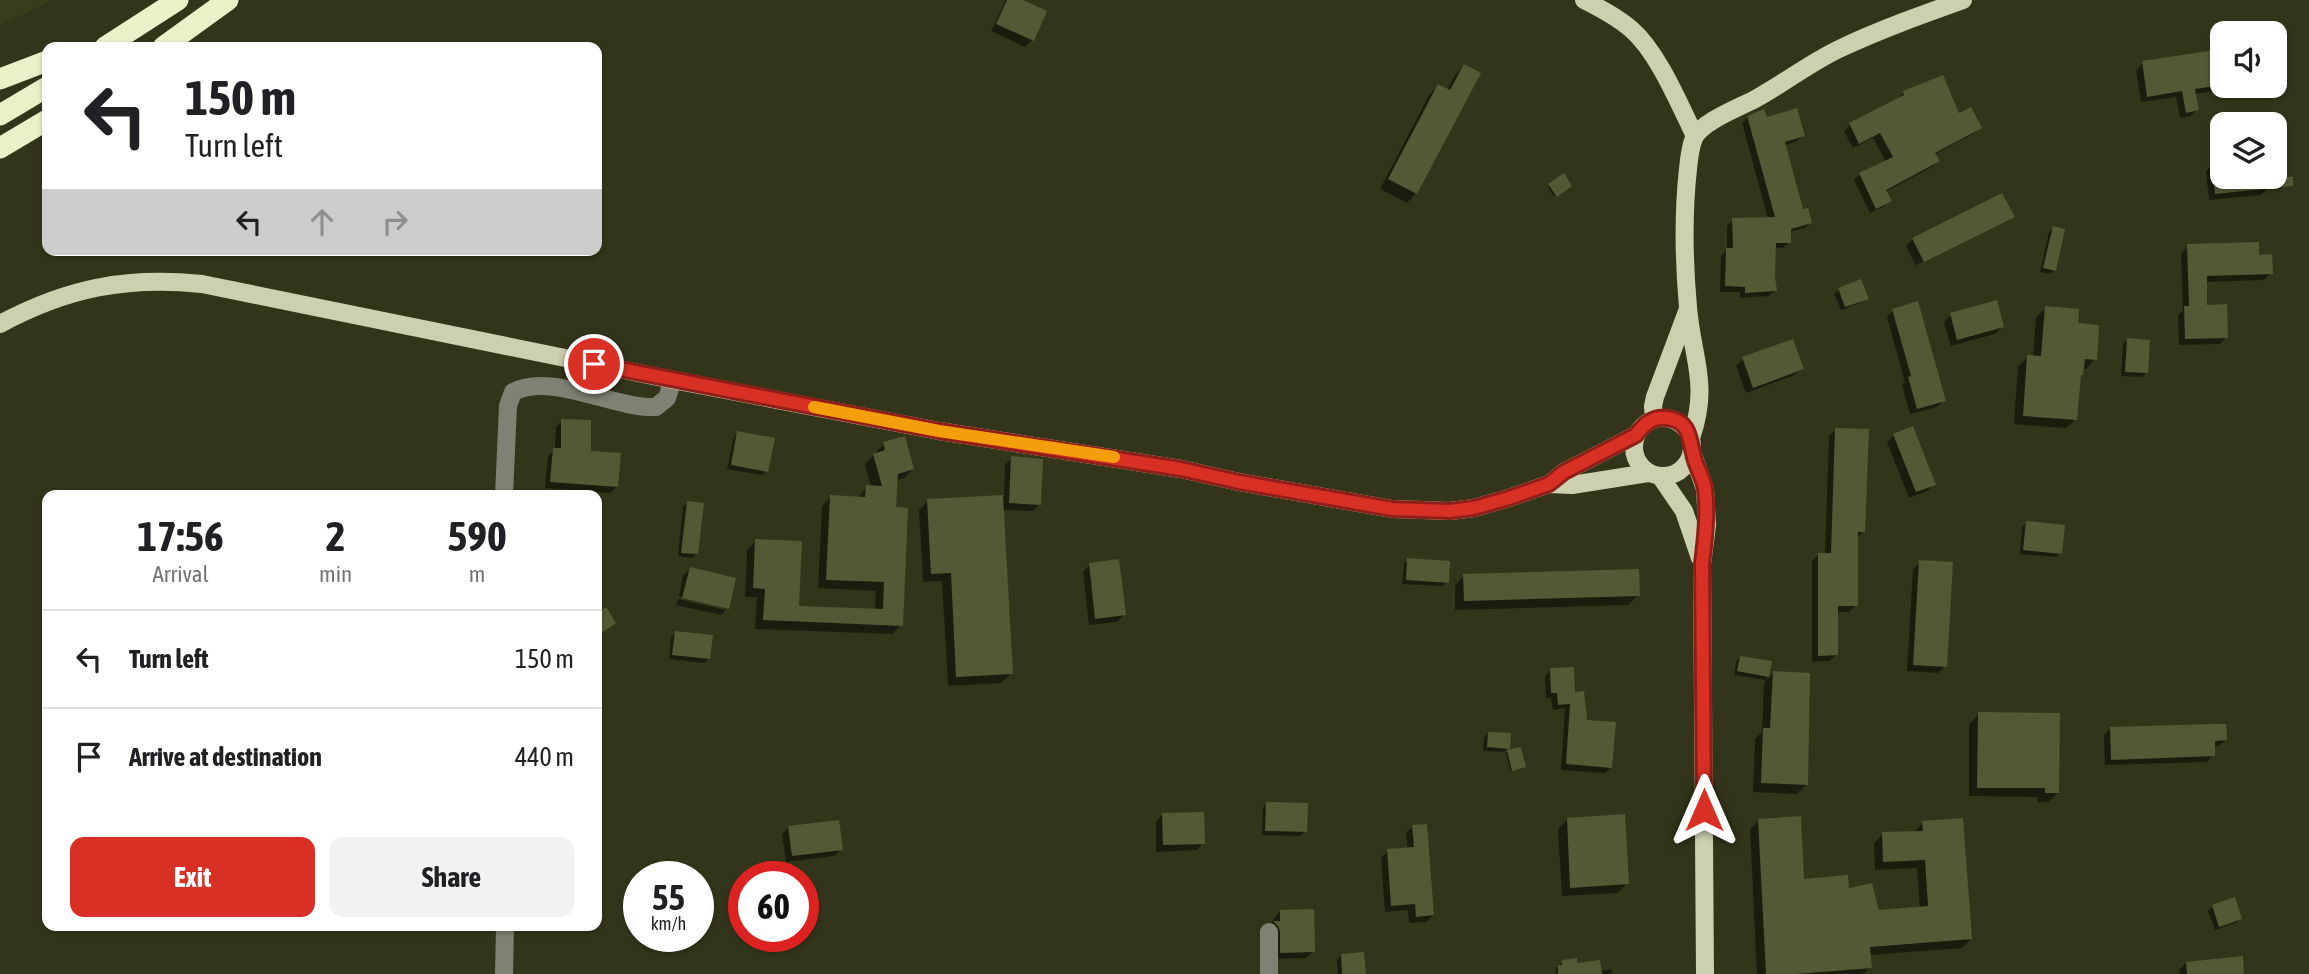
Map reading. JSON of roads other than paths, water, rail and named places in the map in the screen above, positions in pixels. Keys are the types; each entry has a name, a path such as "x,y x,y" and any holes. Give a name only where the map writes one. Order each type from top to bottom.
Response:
{"highway":[{"path":"113,42 178,0"},
{"path":"170,42 228,0"},
{"path":"0,79 42,63"},
{"path":"0,115 42,90"},
{"path":"0,148 42,123"}],"main road":[{"path":"0,324 53,299 102,286 152,280 202,284 939,431 1181,469 1392,509 1450,511 1474,508 1549,484 1572,485 1670,475 1682,470 1690,460 1700,389 1698,360 1688,309 1684,204 1695,136 1669,83 1632,30 1606,11 1584,0"},
{"path":"1695,136 1719,118 1837,50 1896,24 1962,0"},
{"path":"1654,419 1655,397 1688,309"},
{"path":"1702,564 1684,510 1654,475 1640,466 1636,456 1633,444 1636,435 1644,424 1654,419 1665,417 1686,428 1705,489 1707,525 1702,564 1705,974"},
{"path":"1549,484 1564,472 1636,435"}],"street":[{"path":"504,490 508,406 513,392 527,386 553,387 656,407 667,398 673,380"},
{"path":"504,974 505,931"},
{"path":"1269,932 1269,974"}]}
